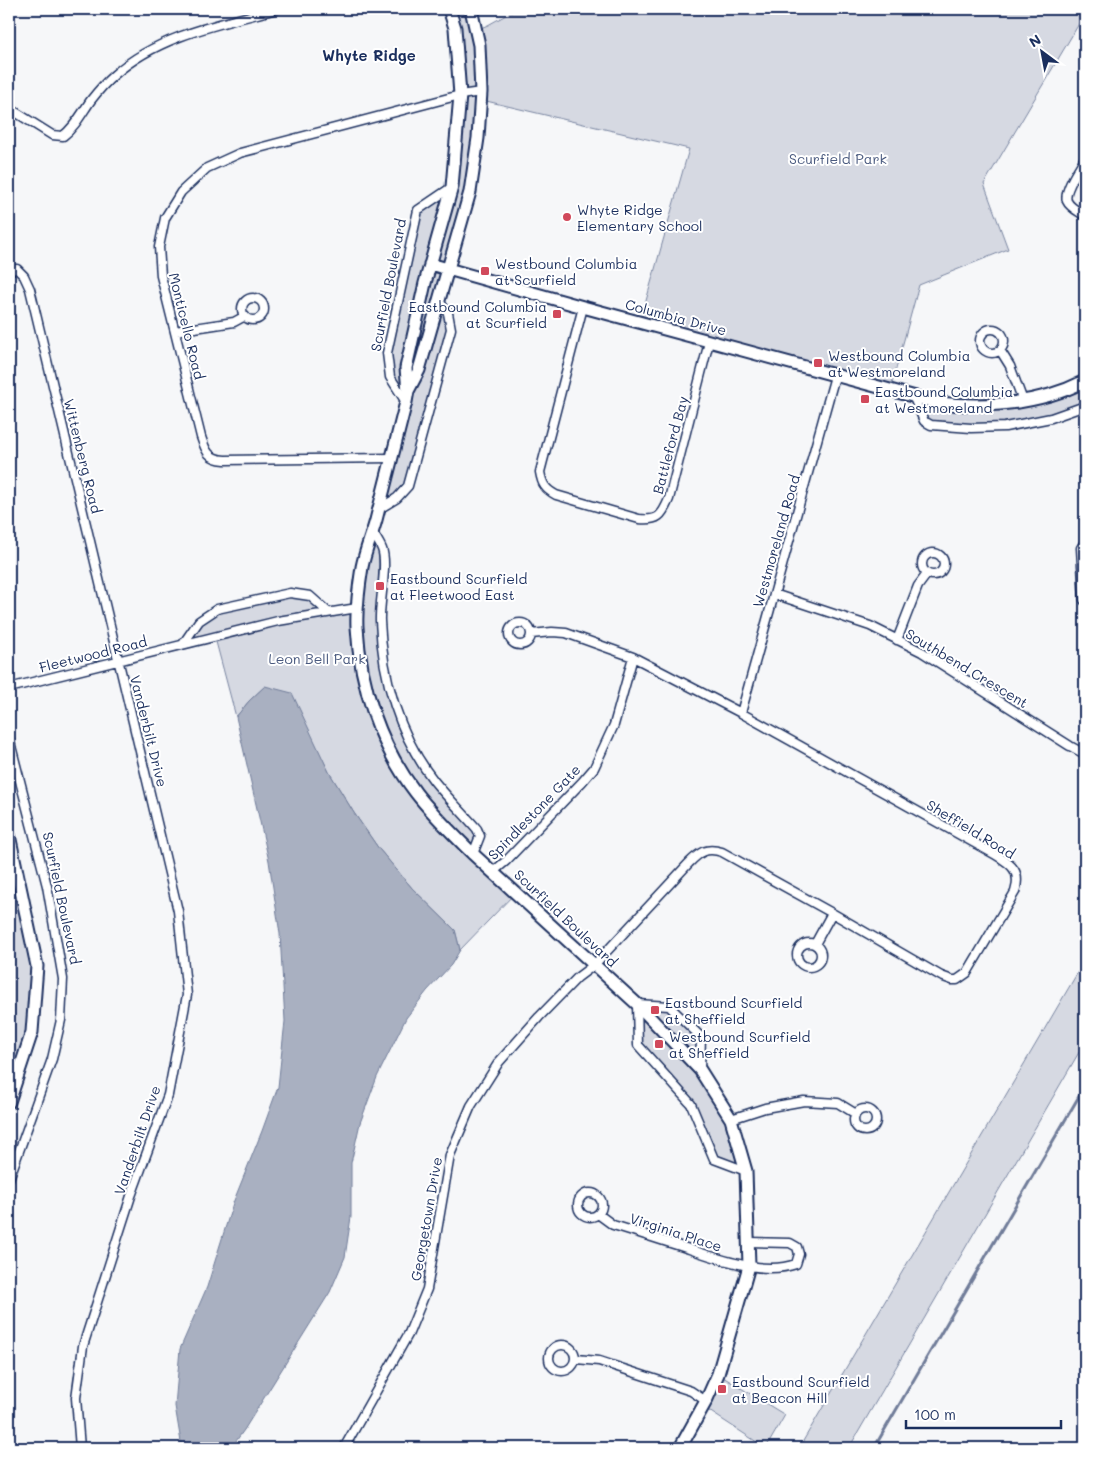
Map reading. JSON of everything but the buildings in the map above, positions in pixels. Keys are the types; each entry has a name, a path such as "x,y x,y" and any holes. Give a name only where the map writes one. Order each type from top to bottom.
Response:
{"street":[{"path":"9,108 52,135 63,136 70,131 102,86 140,56 171,40 200,29 277,9"},
{"name":"Scurfield Boulevard","path":"407,397 406,368 430,264 452,187 460,94 455,28 449,9"},
{"name":"Scurfield Boulevard","path":"471,9 479,45 481,92 478,138 470,192 420,370 407,397 379,509 362,566 356,627 360,659 371,708 389,750 416,793 473,854 494,871 637,1004 700,1070 731,1120 746,1171 749,1266 718,1374 706,1401 680,1448"},
{"name":"Monticello Road","path":"392,458 225,460 210,456 204,447 161,276 159,246 165,218 181,192 207,168 240,153 460,94 481,92"},
{"path":"1085,158 1067,192 1067,201 1074,209 1085,216"},
{"name":"Scurfield Boulevard","path":"407,397 390,377 387,353 403,277 418,210 452,187"},
{"name":"Columbia Drive","path":"430,264 938,404 963,406 997,404 1050,395 1085,381"},
{"name":"Wittenberg Road","path":"9,270 17,269 24,276 30,289 119,660"},
{"path":"379,509 397,498 408,486 451,329 448,313 439,301"},
{"name":"Battleford Bay","path":"582,307 540,472 542,482 546,489 556,495 640,519 650,520 658,517 664,510 709,342"},
{"path":"175,331 234,322 245,316"},
{"path":"1000,350 1010,366 1022,400"},
{"name":"Westmoreland Road","path":"741,713 835,376"},
{"path":"914,398 924,421 931,425 970,428 1005,427 1042,420 1085,406"},
{"path":"372,533 383,550 384,562 380,621 388,682 398,715 420,761 434,781 477,828 480,836 473,854"},
{"path":"1085,542 1081,548 1085,601"},
{"path":"897,640 918,586 927,574"},
{"path":"184,644 199,621 217,609 290,593 310,596 328,612"},
{"name":"Southbend Crescent","path":"774,594 870,626 922,652 1070,746 1081,752 1085,751"},
{"name":"Fleetwood Road","path":"9,688 278,621 357,608"},
{"name":"Sheffield Road","path":"531,634 566,633 633,657 741,713 996,855 1012,866 1017,874 1015,892 1006,908 968,973 957,980 941,976 832,913 722,852 713,849 698,854 688,863 594,965"},
{"name":"Spindlestone Gate","path":"494,871 513,854 594,768 614,725 633,657"},
{"name":"Vanderbilt Drive","path":"80,1448 76,1398 83,1346 131,1196 168,1095 187,995 178,910 119,660"},
{"name":"Scurfield Boulevard","path":"9,738 47,886 64,979 61,1020 52,1059 9,1179"},
{"path":"9,835 36,966 32,1032 9,1102"},
{"path":"815,944 832,913"},
{"name":"Georgetown Drive","path":"344,1448 409,1333 427,1289 450,1154 472,1106 499,1062 545,1010 578,977 594,965"},
{"path":"700,1070 700,1037 669,1006 637,1004 638,1044 691,1104 714,1159 746,1171"},
{"path":"731,1120 764,1108 804,1101 838,1103 856,1114"},
{"name":"Virginia Place","path":"598,1214 613,1225 729,1262 749,1266 787,1267 796,1264 799,1254 797,1247 790,1243 749,1242"},
{"path":"576,1359 599,1361 691,1391 706,1401"}],"green space":[{"name":"Scurfield Park","path":"449,9 471,9 476,30 517,9 1085,9 1085,21 1080,22 984,184 1008,249 919,285 890,391 640,322 689,149 482,100 478,138 439,301 451,329 408,486 379,509 406,402 390,377 387,353 418,210 452,187 459,112"},
{"path":"1085,381 1085,406 1005,427 931,425 914,398 997,404"},
{"name":"Leon Bell Park","path":"373,533 383,550 381,593 388,682 420,761 480,836 474,854 518,890 460,950 455,930 412,888 379,849 354,813 329,772 310,734 265,686 236,717 215,638 183,644 199,621 217,609 290,593 310,596 328,612 357,608"},
{"path":"9,835 37,966 32,1032 9,1102"},
{"path":"1085,960 1085,1042 849,1448 799,1448"},
{"path":"637,1004 669,1006 701,1037 700,1070 731,1119 746,1171 714,1159 691,1104 638,1045"},
{"path":"718,1374 785,1415 766,1448 703,1407"}],"water":[{"path":"265,686 292,693 329,772 354,813 379,849 412,888 455,930 460,950 451,965 406,1018 377,1077 360,1123 351,1163 351,1217 345,1257 330,1292 231,1448 182,1448 175,1406 180,1349 207,1287 233,1203 278,1087 285,1021 280,934 269,861 236,717"}],"waterway":[{"path":"874,1448 1085,1086"}],"place":[{"name":"Whyte Ridge Elementary School","path":"567,217"},
{"name":"Westbound Columbia at Scurfield","path":"485,271"},
{"name":"Eastbound Columbia at Scurfield","path":"557,314"},
{"name":"Westbound Columbia at Westmoreland","path":"818,363"},
{"name":"Eastbound Columbia at Westmoreland","path":"865,399"},
{"name":"Eastbound Scurfield at Fleetwood East","path":"380,586"},
{"name":"Eastbound Scurfield at Sheffield","path":"655,1010"},
{"name":"Westbound Scurfield at Sheffield","path":"659,1044"},
{"name":"Eastbound Scurfield at Beacon Hill","path":"722,1389"}],"district":[{"name":"Whyte Ridge","path":"369,55"}]}
